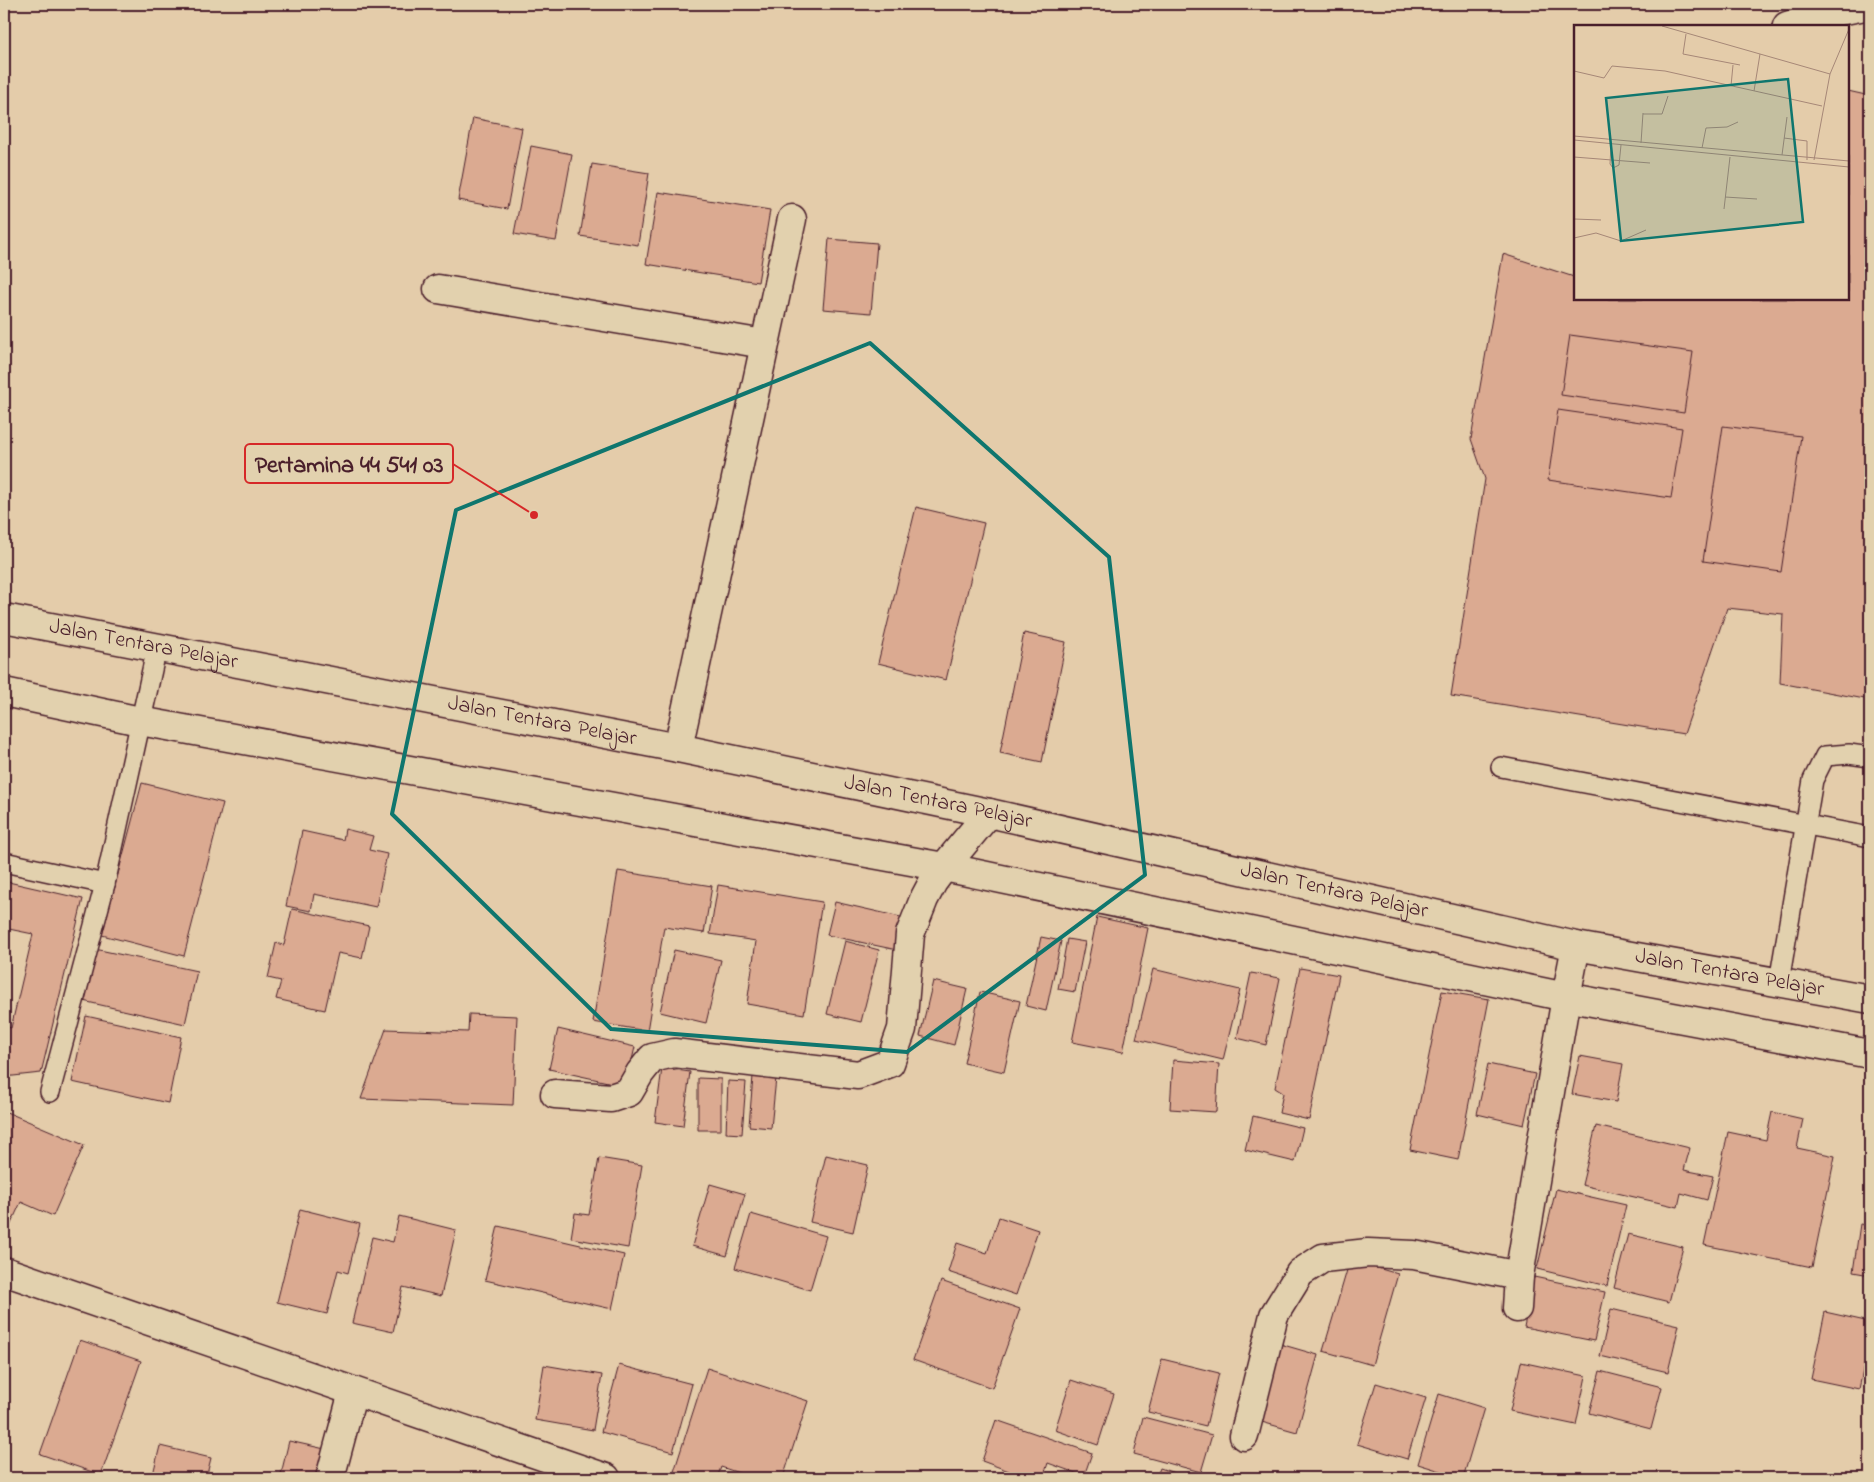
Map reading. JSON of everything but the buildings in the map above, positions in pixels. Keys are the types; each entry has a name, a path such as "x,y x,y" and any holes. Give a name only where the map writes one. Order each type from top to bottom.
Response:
{"street":[{"path":"1790,25 1819,15 1870,4"},
{"path":"678,748 792,219"},
{"path":"438,289 764,344"},
{"name":"Jalan Tentara Pelajar","path":"4,618 678,748 989,813 1576,946 1870,999"},
{"path":"4,692 140,721 944,867 1566,997 1870,1054"},
{"path":"555,1094 610,1098 629,1092 640,1073 652,1058 674,1053 858,1075 890,1063 902,1029 910,934 933,882 989,813"},
{"path":"1518,1308 1519,1276 1576,946"},
{"path":"1244,1436 1274,1315 1300,1273 1323,1258 1368,1254 1414,1255 1519,1276"},
{"path":"4,1271 594,1476"},
{"path":"330,1478 353,1392"}],"lane":[{"path":"50,1092 105,884 157,647"},
{"path":"1779,982 1813,780 1825,756 1849,754 1870,757"},
{"path":"1501,767 1870,836"},
{"path":"4,862 105,884"}],"highlighted area":[{"path":"870,343 1109,557 1145,875 907,1052 611,1029 392,814 456,510"}],"place":[{"name":"Pertamina 44 541 03","path":"534,515"}]}
